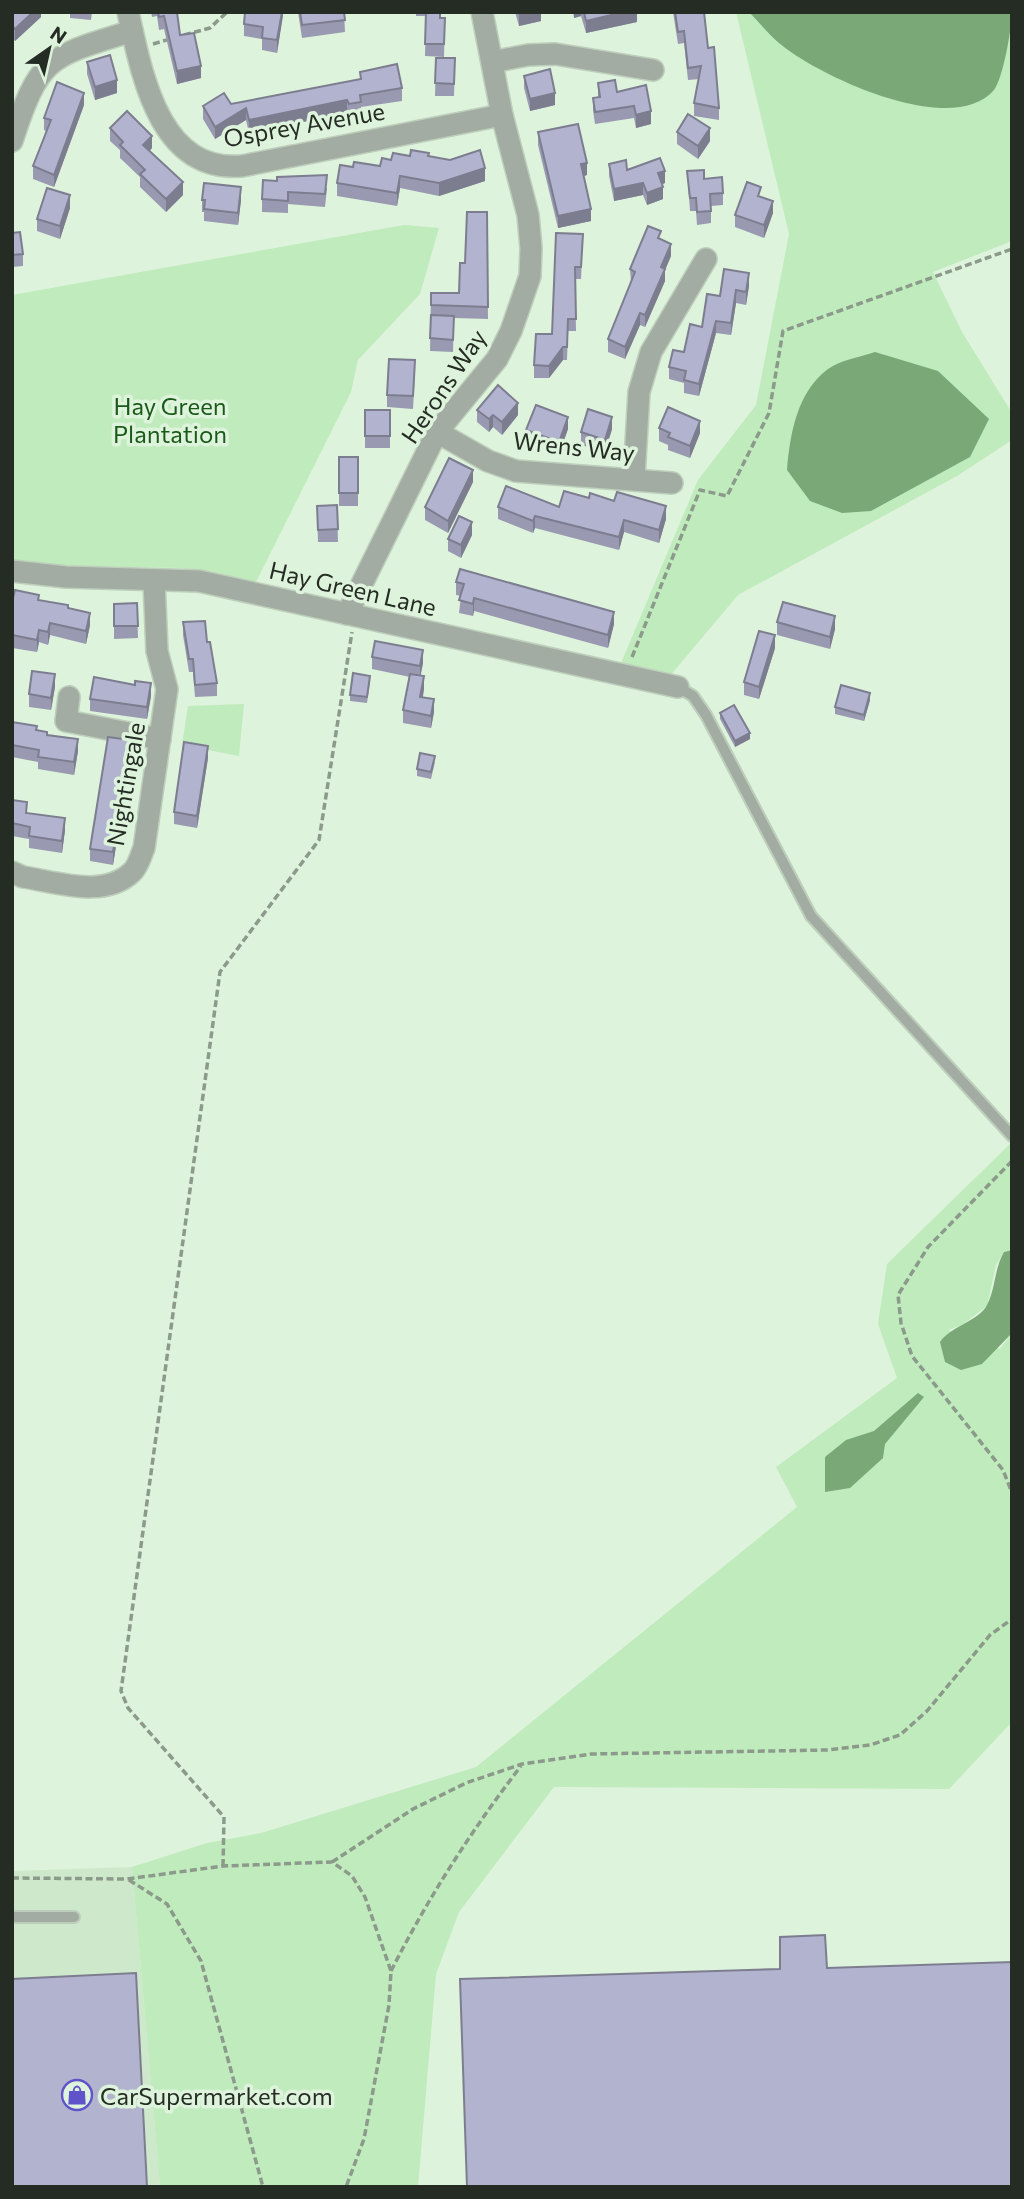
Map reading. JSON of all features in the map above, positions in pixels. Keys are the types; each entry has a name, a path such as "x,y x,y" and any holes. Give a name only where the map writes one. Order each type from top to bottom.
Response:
{"street":[{"name":"Herons Way","path":"352,615 437,432 497,359 511,331 530,276 527,215 502,115 482,12"},
{"name":"Osprey Avenue","path":"132,31 149,96 160,117 176,141 210,165 242,166 502,115"},
{"path":"12,141 28,92 39,75 58,56 132,31"},
{"path":"492,62 528,55 555,54 653,70"},
{"path":"634,478 639,392 651,352 706,259"},
{"name":"Wrens Way","path":"437,432 488,461 516,471 672,483"},
{"name":"Hay Green Lane","path":"12,571 66,577 199,581 678,687"},
{"name":"Nightingale","path":"12,872 23,877 96,888 117,883 134,871 144,848 167,689 157,651 154,579"},
{"path":"69,697 66,721 160,739"}],"lane":[{"path":"678,687 693,696 706,715 810,916 1012,1136"},
{"path":"12,1917 74,1916"}],"path":[{"path":"132,31 209,27 227,12"},
{"path":"622,676 700,490 727,496 769,413 783,331 1012,249"},
{"path":"223,1866 224,1817 128,1708 121,1691 220,972 319,840 353,626 352,615"},
{"path":"1012,1161 928,1247 898,1295 901,1323 912,1356 1003,1470 1012,1493"},
{"path":"12,1878 127,1879 223,1866 332,1863 412,1809 466,1783 522,1764 591,1754 827,1751 870,1745 900,1735 927,1711 990,1634 1012,1619"},
{"path":"391,1971 424,1906 480,1819 522,1764"},
{"path":"332,1863 352,1876 365,1897 391,1971 389,2005 364,2139 346,2187"},
{"path":"127,1879 167,1904 201,1961 263,2187"}],"shaded area":[{"path":"749,12 1012,12 1004,64 994,90 974,103 948,108 918,105 885,97 823,71 779,43"},
{"path":"875,352 938,371 989,419 970,457 871,511 842,513 810,501 787,470 790,442 802,402 817,378 838,363"},
{"path":"1012,1250 1012,1333 982,1364 961,1370 945,1362 940,1342 983,1311 990,1299 1001,1258 1004,1252"},
{"path":"918,1393 924,1397 885,1444 883,1458 850,1488 825,1492 825,1457 846,1440 874,1431"},
{"path":"132,1867 160,2187 12,2187 12,1871"}],"green space":[{"path":"736,12 1012,12 1012,241 933,272 962,332 1012,413 1012,440 957,476 738,595 669,677 619,668 698,480 756,405 789,234"},
{"name":"Hay Green Plantation","path":"404,225 439,228 420,294 358,360 351,392 256,582 181,568 30,565 12,561 12,295"},
{"path":"244,704 239,756 182,745 188,706"},
{"path":"1012,1142 1012,1250 1004,1252 996,1265 987,1306 962,1325 948,1330 1000,1349 1012,1333 1012,1722 949,1789 554,1787 459,1912 436,1974 418,2187 160,2187 132,1867 207,1843 261,1833 476,1767 797,1507 776,1467 897,1378 878,1324 887,1264"}],"building":[{"path":"12,12 33,12 15,29 12,26"},
{"path":"158,12 177,12 180,35 194,33 201,66 177,71 164,16 159,17"},
{"path":"245,12 282,12 277,40 262,38 263,27 244,24"},
{"path":"300,12 344,12 345,20 302,25"},
{"path":"426,12 440,12 440,18 445,18 444,44 425,44"},
{"path":"584,12 624,12 586,21"},
{"path":"675,12 704,12 708,48 714,47 719,108 694,103 701,66 688,68 684,31 678,32"},
{"path":"110,55 117,80 95,87 87,62"},
{"path":"436,58 455,58 454,84 435,83"},
{"path":"397,64 402,88 360,95 361,102 349,104 347,100 249,120 246,108 215,127 203,106 224,93 231,104 361,79 360,72"},
{"path":"550,69 555,93 530,99 524,76"},
{"path":"615,80 617,92 646,85 651,111 636,115 634,106 595,112 593,98 600,97 598,83"},
{"path":"57,82 84,93 54,175 33,166 51,120 44,118"},
{"path":"127,111 152,136 143,145 183,182 166,199 140,174 145,170 120,145 123,142 110,128"},
{"path":"688,114 710,128 698,146 677,132"},
{"path":"578,124 587,163 581,164 591,209 558,216 538,132"},
{"path":"411,150 450,160 480,150 485,168 439,183 400,176 397,193 337,183 340,165 353,167 354,162 380,166 382,158 391,160 393,153 410,156"},
{"path":"660,158 665,171 658,173 663,187 647,193 643,183 614,189 609,164 626,160 627,170"},
{"path":"704,170 704,179 722,177 723,193 710,194 711,211 697,212 696,198 690,198 687,171"},
{"path":"327,175 325,194 288,192 288,201 262,199 263,180"},
{"path":"747,182 761,187 758,196 773,201 764,225 735,215"},
{"path":"204,183 241,187 238,213 204,209"},
{"path":"47,188 70,195 60,226 37,219"},
{"path":"467,212 487,212 488,307 431,305 431,293 459,293 460,263 465,263"},
{"path":"648,226 661,231 658,238 671,244 661,267 665,269 645,315 640,313 625,347 608,339 635,272 630,269"},
{"path":"20,232 23,254 12,255 12,233"},
{"path":"556,233 583,234 581,267 575,267 576,319 568,319 567,347 563,347 549,366 534,365 536,334 552,334"},
{"path":"724,269 749,273 746,292 736,290 731,323 716,321 699,384 684,380 686,371 669,367 673,350 684,352 690,324 702,327 707,294 720,296"},
{"path":"431,315 454,316 453,340 430,338"},
{"path":"389,359 415,360 413,396 387,395"},
{"path":"498,385 518,403 502,422 493,415 489,419 477,410"},
{"path":"536,405 568,417 559,442 526,430"},
{"path":"668,407 700,421 690,446 668,437 670,433 659,428"},
{"path":"588,409 612,417 605,440 581,432"},
{"path":"365,410 390,410 390,436 365,436"},
{"path":"339,457 358,457 358,493 339,493"},
{"path":"449,458 473,470 448,521 425,507"},
{"path":"506,486 559,507 564,491 589,498 590,493 614,501 617,492 666,506 659,530 624,520 619,537 535,516 533,521 498,507"},
{"path":"337,505 338,529 318,530 317,506"},
{"path":"459,516 472,522 461,545 448,539"},
{"path":"460,569 614,612 608,635 474,598 473,604 459,600 464,584 456,582"},
{"path":"15,590 39,595 38,600 68,605 68,608 90,613 86,631 50,623 48,632 39,630 37,640 12,635 12,602"},
{"path":"783,602 835,616 830,637 777,622"},
{"path":"137,603 138,626 114,626 114,604"},
{"path":"205,621 217,683 195,685 193,659 189,659 183,622"},
{"path":"759,631 775,635 759,687 744,682"},
{"path":"375,641 423,650 420,666 372,657"},
{"path":"32,671 55,674 51,698 29,694"},
{"path":"353,673 370,676 367,697 350,695"},
{"path":"410,674 424,676 420,697 434,699 431,716 403,710"},
{"path":"94,677 135,685 135,681 151,683 147,707 90,699"},
{"path":"841,685 870,693 864,715 835,707"},
{"path":"734,705 750,733 735,741 720,713"},
{"path":"12,722 37,726 36,730 47,732 47,735 78,739 74,762 38,757 39,750 12,745"},
{"path":"108,737 131,740 113,852 90,849"},
{"path":"184,742 208,746 197,816 174,812"},
{"path":"420,753 435,756 431,772 417,769"},
{"path":"12,800 27,802 26,813 65,818 62,841 29,836 30,827 12,823"},
{"path":"825,1935 827,1968 1012,1962 1012,2187 467,2187 460,1979 780,1969 780,1937"},
{"name":"CarSupermarket.com","path":"136,1973 147,2187 12,2187 12,1979"}],"place":[{"name":"CarSupermarket.com","path":"77,2095"}]}
